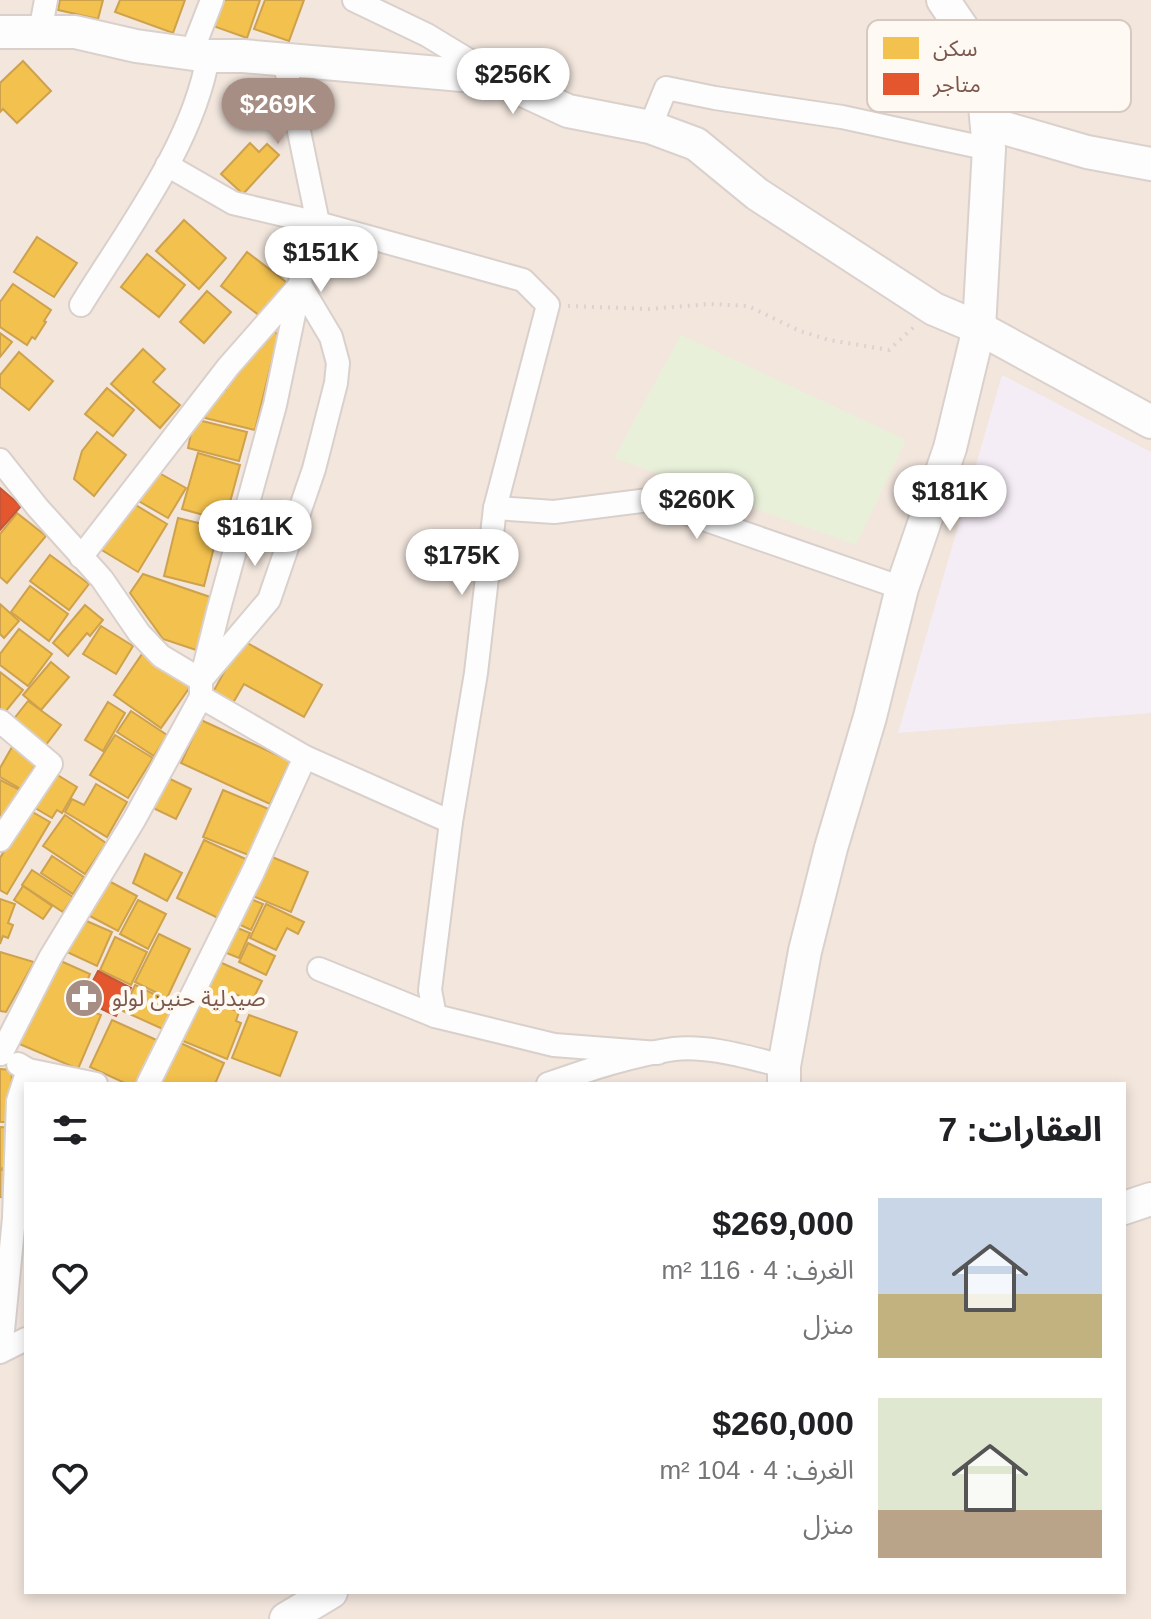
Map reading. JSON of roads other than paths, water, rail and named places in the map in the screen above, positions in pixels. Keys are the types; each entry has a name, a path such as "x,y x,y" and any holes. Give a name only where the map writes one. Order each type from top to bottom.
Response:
{"street":[{"path":"40,32 46,0"},
{"path":"81,305 181,143 204,81 200,55 212,0"},
{"path":"354,0 427,35 497,78 568,111 650,127 696,144 757,194 934,309 979,328 1151,422"},
{"path":"943,0 957,20"},
{"path":"0,32 75,32 136,46 200,55 284,59 497,78"},
{"path":"201,689 218,612 275,405 300,285 303,252 318,223 284,59"},
{"path":"650,127 666,88 842,117 988,136 1151,164"},
{"path":"554,1082 595,1068 675,1049 720,1051 784,1075 805,951 831,848 870,717 902,588 950,448 979,328 988,136 984,112"},
{"path":"167,165 233,203 318,223 523,280 548,305 495,508 476,673 451,822 430,990 435,1016"},
{"path":"81,557 228,367 300,285"},
{"path":"86,1082 28,1070 0,1054 50,958 134,820 201,689 269,600 314,469 336,383 338,363 331,337 300,285"},
{"path":"0,460 102,579 139,633 201,689 305,757 451,822"},
{"path":"495,508 554,512 649,500 902,588"},
{"path":"0,721 51,764 0,840"},
{"path":"149,1082 253,872 305,757"},
{"path":"319,969 435,1016 554,1045 658,1053"},
{"path":"24,1082 28,1070"},
{"path":"0,1352 14,1218 18,1101 24,1082"},
{"path":"1126,1207 1151,1199"},
{"path":"0,1352 24,1340"},
{"path":"286,1619 328,1594"}],"place":[{"name":"صيدلية حنين لولو","path":"84,998"}]}
